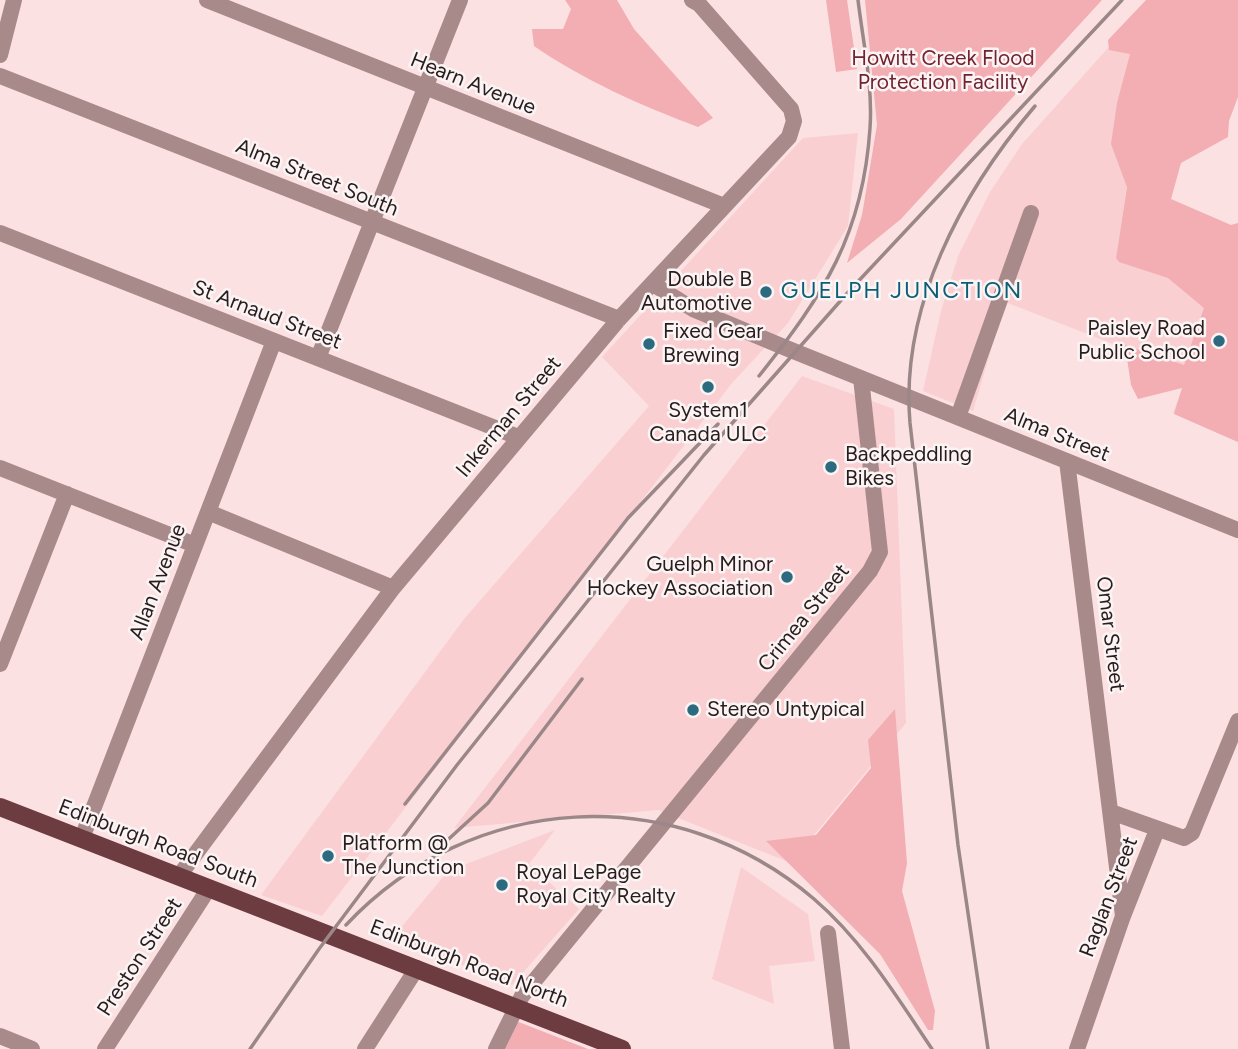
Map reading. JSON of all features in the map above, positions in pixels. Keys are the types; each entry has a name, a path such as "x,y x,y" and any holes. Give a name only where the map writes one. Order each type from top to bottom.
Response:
{"main road":[{"name":"Edinburgh Road South","path":"0,807 299,923"},
{"name":"Edinburgh Road North","path":"299,923 622,1049"}],"street":[{"path":"0,55 14,0"},
{"name":"Hearn Avenue","path":"207,0 724,206"},
{"path":"318,358 460,0"},
{"name":"Inkerman Street","path":"180,876 393,588 619,319 789,137 794,121 791,108 697,1"},
{"name":"Alma Street South","path":"0,76 619,319"},
{"path":"958,417 1031,213"},
{"name":"St Arnaud Street","path":"0,233 518,437"},
{"path":"653,284 693,309 861,378"},
{"name":"Allan Avenue","path":"82,838 274,341"},
{"name":"Alma Street","path":"861,378 1238,530"},
{"name":"Crimea Street","path":"496,1049 515,1006 870,571 880,552 861,378"},
{"name":"Omar Street","path":"1067,461 1123,916"},
{"path":"0,468 194,545"},
{"path":"0,664 66,494"},
{"path":"208,512 393,588"},
{"name":"Raglan Street","path":"1077,1049 1123,916 1157,830 1184,838 1195,829 1238,721"},
{"path":"1111,812 1157,830"},
{"name":"Preston Street","path":"105,1049 209,888"},
{"path":"828,933 842,1049"},
{"path":"365,1049 417,968"},
{"path":"0,1036 33,1049"}],"shaded area":[{"path":"1151,0 1155,0 1116,258 1238,228 1238,442 1173,413 1188,373 1005,302 973,411 923,391 941,311 958,256 990,192 1022,144"},
{"path":"858,133 848,226 788,323 732,383 322,916 261,895 464,619 649,406 602,357 803,138"},
{"path":"802,376 894,409 906,723 791,863 658,810 454,828"},
{"path":"555,830 529,864 579,909 512,985 393,937 448,871"},
{"path":"741,867 808,914 815,961 769,966 774,1004 712,979"}],"green space":[{"path":"565,0 617,0 634,29 713,118 698,127 676,119 593,81 534,46 532,29 563,29 571,9"},
{"path":"826,0 847,0 857,69 836,72"},
{"name":"Howitt Creek Flood Protection Facility","path":"865,0 1102,0 901,219 847,263 862,215 877,125"},
{"path":"1146,0 1238,0 1238,97 1229,121 1228,137 1181,163 1171,199 1231,225 1238,223 1238,442 1174,414 1182,388 1138,399 1131,385 1125,345 1184,365 1204,308 1168,278 1119,262 1116,258 1127,187 1111,144 1117,103 1130,54 1109,50 1108,40"},
{"path":"895,709 907,863 902,891 935,1011 933,1030 928,1030 880,954 766,841 816,835 871,768 868,740"},
{"path":"516,1021 588,1049 502,1049"}],"railway":[{"path":"759,376 821,290 849,232 859,200 866,166 871,112 858,0"},
{"path":"250,1049 319,949 457,765 704,455 851,289 1122,0"},
{"path":"988,1049 958,845 910,423 909,380 915,337 941,254 960,214 983,176 1035,106"},
{"path":"405,804 628,518 718,424"},
{"path":"440,847 488,803 582,679"},
{"path":"346,925 397,881 453,848 513,827 575,817 638,820 700,834 759,860 814,899 864,951 932,1049"}],"place":[{"name":"Double B Automotive","path":"766,292"},
{"name":"Paisley Road Public School","path":"1219,341"},
{"name":"Fixed Gear Brewing","path":"649,344"},
{"name":"System1 Canada ULC","path":"708,387"},
{"name":"Backpeddling Bikes","path":"831,467"},
{"name":"Guelph Minor Hockey Association","path":"787,577"},
{"name":"Stereo Untypical","path":"693,710"},
{"name":"Platform @ The Junction","path":"328,856"},
{"name":"Royal LePage Royal City Realty","path":"502,885"}],"district":[{"name":"GUELPH JUNCTION","path":"902,291"}]}
